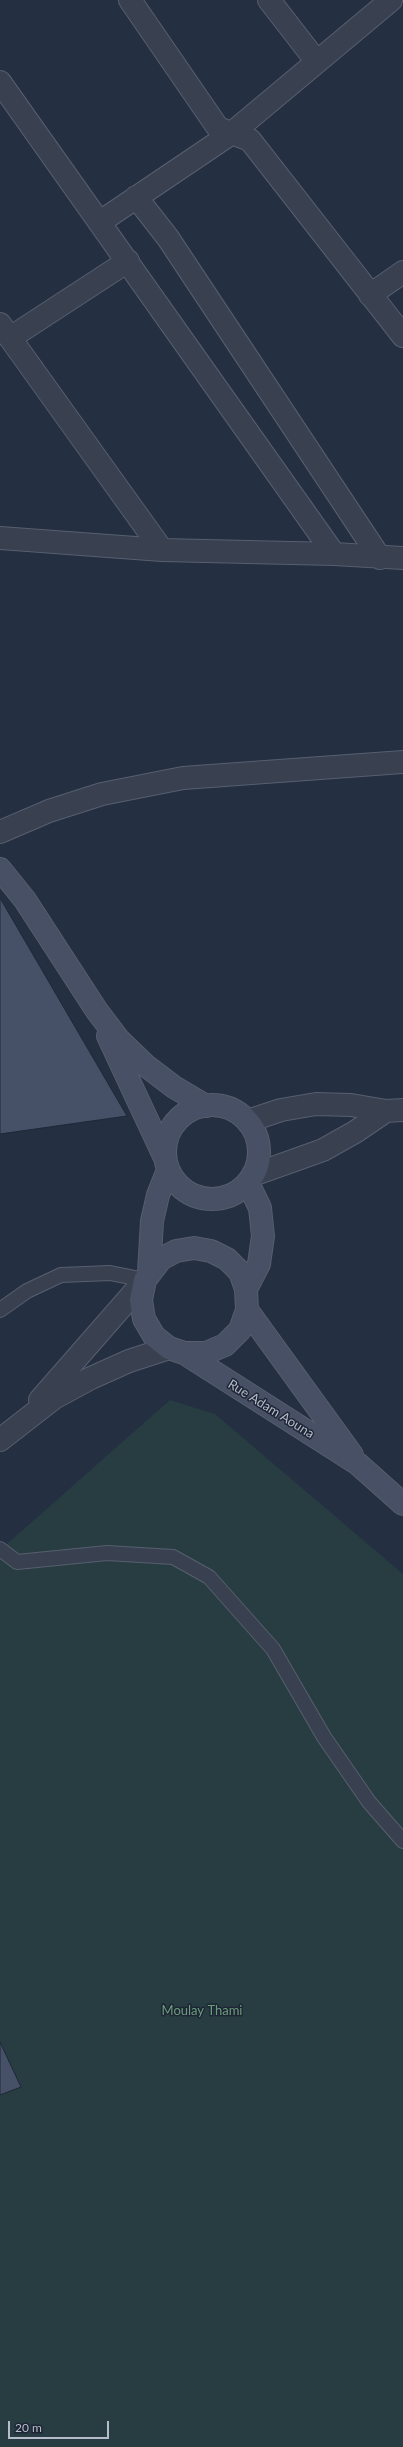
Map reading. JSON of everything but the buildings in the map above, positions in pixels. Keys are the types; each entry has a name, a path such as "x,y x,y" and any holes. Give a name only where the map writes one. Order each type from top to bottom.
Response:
{"main road":[{"path":"0,869 25,900 97,1011 119,1040 145,1065 174,1087 206,1106"},
{"path":"97,1011 166,1163 179,1186 195,1197 214,1200 233,1195 251,1179 259,1157 257,1138 248,1121 236,1112 222,1106 206,1106 189,1111 175,1122 167,1138 166,1163 152,1221 147,1277 141,1300 144,1319 154,1336 177,1351 206,1353 225,1345 240,1330 247,1299 259,1264 264,1236 260,1208 251,1179"},
{"path":"147,1277 161,1259 176,1251 194,1248 211,1251 227,1259 240,1272 247,1299"},
{"name":"Rue Adam Aouna","path":"247,1299 358,1464"},
{"name":"Rue Adam Aouna","path":"177,1351 358,1464 403,1504"}],"street":[{"path":"130,0 218,128 250,140 403,336"},
{"path":"269,0 317,62"},
{"path":"100,222 232,133 391,0"},
{"path":"0,82 334,554"},
{"path":"136,197 168,238 380,558"},
{"path":"128,261 5,331 162,550"},
{"path":"370,295 403,272"},
{"path":"0,538 162,550 334,554 380,558 403,558"},
{"path":"0,832 49,812 102,794 183,778 403,762"},
{"path":"248,1121 281,1110 316,1104 351,1104 394,1110"},
{"path":"251,1179 323,1150 394,1110"},
{"path":"20,1422 147,1277"},
{"path":"0,1440 20,1422 54,1398 91,1378 129,1361 177,1351"}],"lane":[{"path":"0,1310 27,1291 61,1274 110,1273 147,1277"},
{"path":"0,1549 17,1562 107,1553 173,1557 209,1577 273,1649 324,1737 369,1802 403,1841"}],"green space":[{"name":"Moulay Thami","path":"170,1400 215,1414 403,1574 403,2447 0,2447 0,1550"}]}
